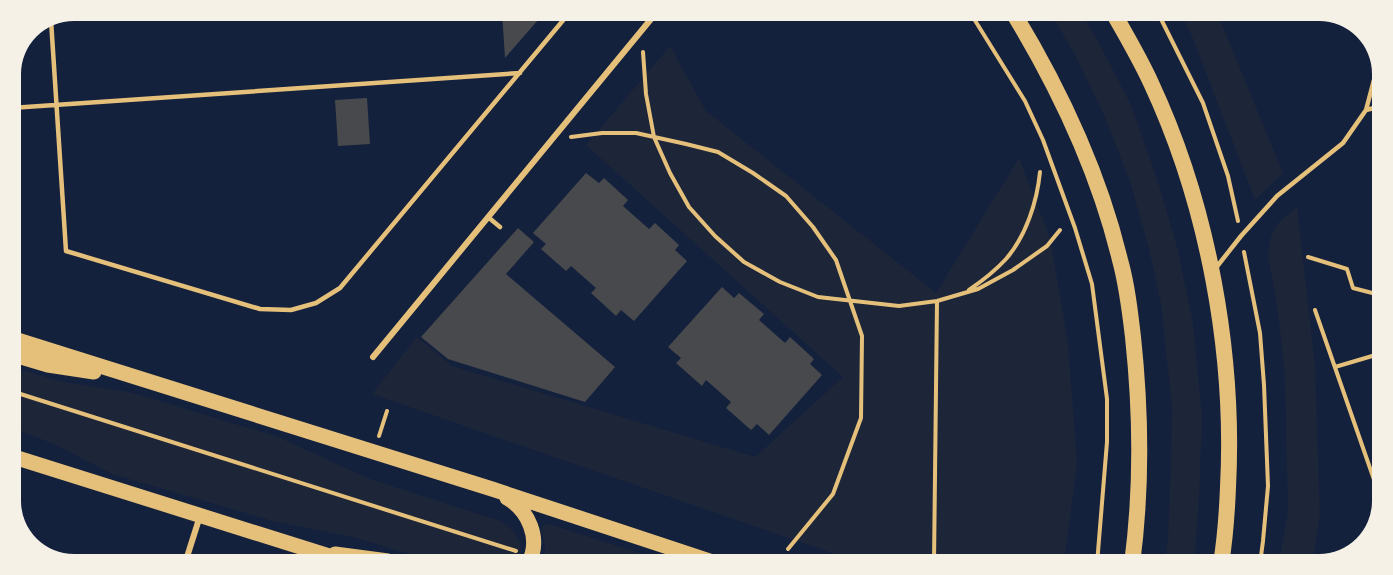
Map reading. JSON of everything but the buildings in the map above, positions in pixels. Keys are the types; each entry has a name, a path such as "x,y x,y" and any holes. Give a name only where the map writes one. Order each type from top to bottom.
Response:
{"highway":[{"path":"1018,21 1082,145 1121,261 1136,363 1139,432 1138,489 1133,554"},
{"path":"1118,21 1151,82 1167,121 1198,213 1211,274 1227,379 1230,451 1227,518 1222,554"}],"main road":[{"path":"21,341 492,489 689,554"},
{"path":"21,357 48,365 148,381"},
{"path":"21,459 324,554"},
{"path":"492,489 511,500 526,515 534,535 531,554"},
{"path":"312,550 340,554"}],"street":[{"path":"373,357 649,21"},
{"path":"188,554 200,516"}],"lane":[{"path":"51,26 66,250 260,309 291,310 316,303 340,288 563,21"},
{"path":"21,107 520,73"},
{"path":"1211,274 1277,196 1343,143 1366,110 1372,87"},
{"path":"1366,110 1372,108"},
{"path":"488,218 500,227"}],"path":[{"path":"975,21 1025,101 1043,140 1076,228 1092,284 1107,399 1107,442 1098,554"},
{"path":"1162,21 1203,103 1228,176 1260,333 1268,486 1261,554"},
{"path":"643,51 646,94 654,137 689,207 715,236 744,262 780,282 818,297 850,301 899,306 937,301 978,289 1013,270 1047,246 1060,230"},
{"path":"571,137 602,133 636,133 718,152 786,196 813,226 836,260 862,336 861,417 833,494 788,549"},
{"path":"968,291 1007,259 1022,234 1035,201 1040,172"},
{"path":"1308,257 1347,269 1353,288 1372,293"},
{"path":"934,554 937,301"},
{"path":"1315,310 1372,474"},
{"path":"1335,367 1372,356"},
{"path":"21,394 515,554"},
{"path":"375,452 387,411"}],"shaded area":[{"path":"1055,21 1086,21 1098,41 1131,105 1159,185 1178,250 1193,324 1202,417 1195,554 1166,554 1172,407 1161,303 1130,181 1105,117 1074,53"},
{"path":"1184,21 1220,21 1283,173 1255,200"},
{"path":"670,46 706,111 936,293 1019,158 1050,238 1068,343 1077,463 1065,554 835,554 372,394 417,337 452,366 755,457 843,377 586,145"},
{"path":"1297,207 1315,366 1320,516 1314,554 1281,554 1288,511 1285,375 1278,312 1268,255 1271,236 1279,222"},
{"path":"21,370 63,382 124,391 278,437 370,479 500,521 514,533 520,543 521,554 409,554 353,537 273,521 112,474 56,445 21,432"},
{"path":"549,524 643,554 544,554 541,529 544,525"}]}
